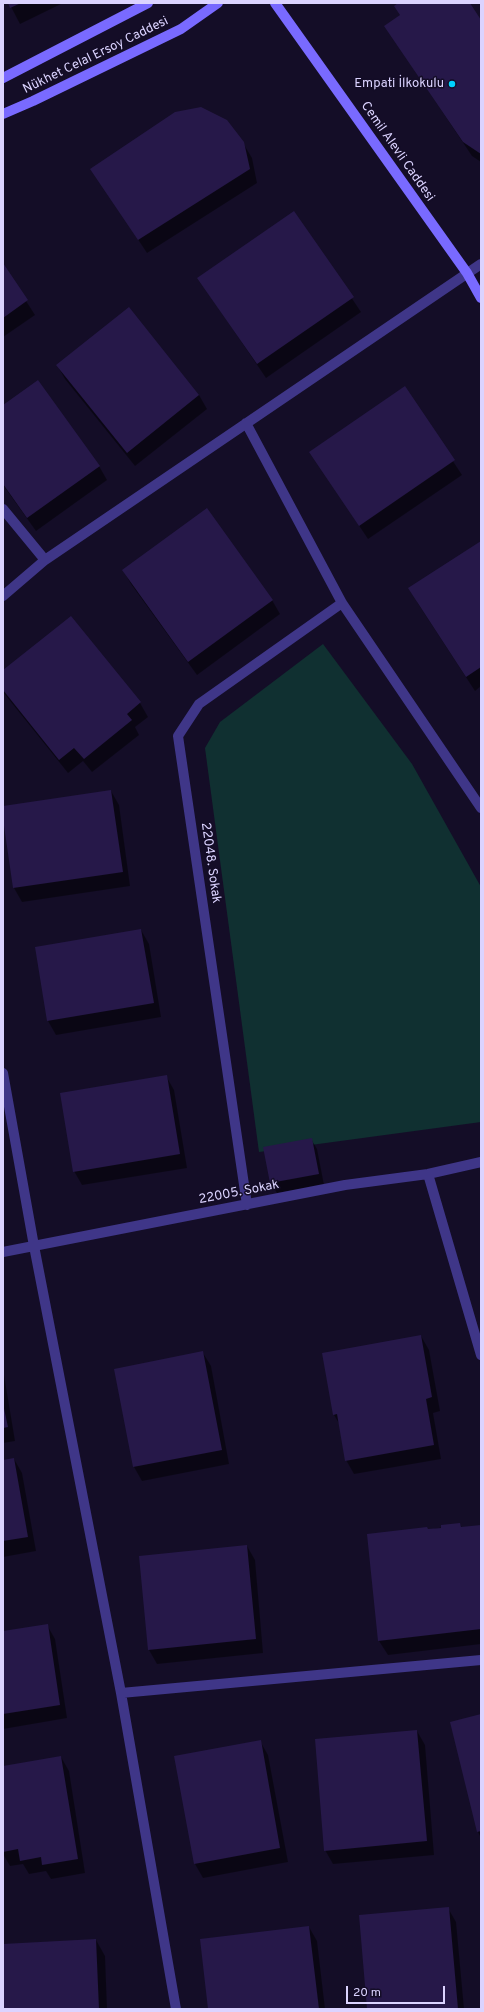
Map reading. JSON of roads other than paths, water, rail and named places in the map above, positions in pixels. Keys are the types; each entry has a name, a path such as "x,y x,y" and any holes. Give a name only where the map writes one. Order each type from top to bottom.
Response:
{"main road":[{"name":"Nükhet Celal Ersoy Caddesi","path":"3,78 148,3"},
{"name":"Nükhet Celal Ersoy Caddesi","path":"3,114 181,29 218,3"},
{"name":"Cemil Alevli Caddesi","path":"275,3 467,273 481,298"}],"street":[{"path":"3,596 45,560 481,264"},
{"path":"246,423 342,603 481,808"},
{"path":"3,509 45,560"},
{"name":"22048. Sokak","path":"247,1204 178,736 199,704 342,603"},
{"path":"3,1073 34,1246 121,1693 176,2009"},
{"name":"22005. Sokak","path":"3,1252 345,1185 428,1174 481,1162"},
{"path":"428,1174 481,1355"},
{"path":"121,1693 481,1660"}],"place":[{"name":"Empati İlkokulu","path":"452,84"}]}
